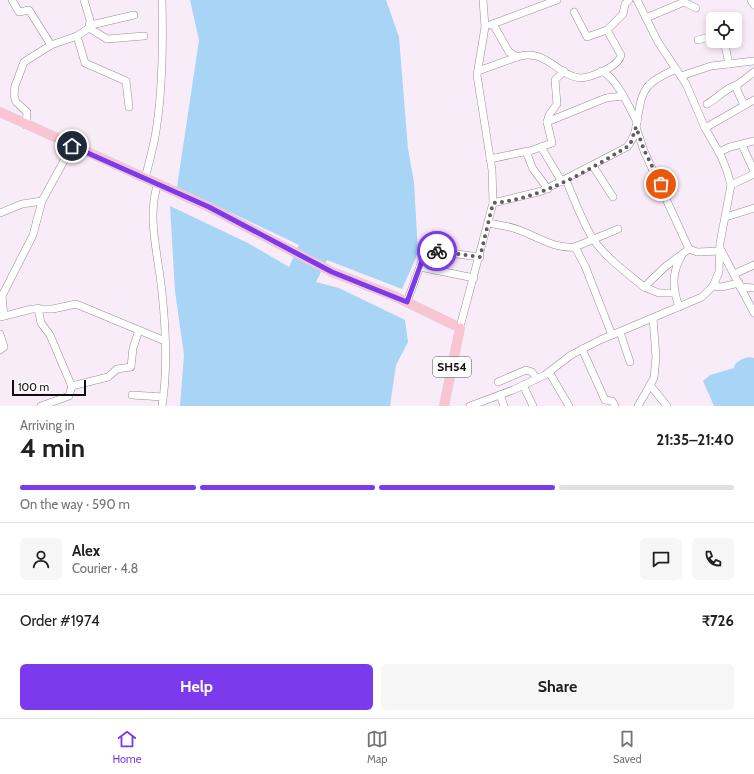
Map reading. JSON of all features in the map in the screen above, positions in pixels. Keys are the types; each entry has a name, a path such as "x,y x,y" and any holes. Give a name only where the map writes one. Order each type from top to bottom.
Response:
{"main road":[{"path":"0,112 209,207 332,272 407,302 458,325"},
{"name":"SH54","path":"444,406 458,325"}],"street":[{"path":"12,0 19,12 29,10 50,45"},
{"path":"84,0 88,11 90,27 107,39 144,36"},
{"path":"145,178 158,124 161,84 162,0"},
{"path":"458,325 474,278 493,203 490,159 479,93 478,71 485,27 483,0"},
{"path":"485,27 557,0"},
{"path":"574,12 587,37 607,30 623,14 625,4 629,0"},
{"path":"471,406 536,379 549,372 571,355 582,349 702,297 713,286 720,272 720,250 730,185 727,171 719,152 705,128 686,84 658,42 637,0"},
{"path":"751,0 754,5"},
{"path":"646,18 684,2 696,8"},
{"path":"26,124 27,112 16,102 14,95 19,70 26,59 50,45 77,36 90,27 134,15"},
{"path":"493,24 509,52 517,57"},
{"path":"478,71 524,54 543,58 564,71 580,78 610,68 621,57 607,30"},
{"path":"77,36 85,63 126,81 129,107"},
{"path":"698,40 706,38"},
{"path":"726,48 729,64"},
{"path":"681,76 711,66 754,62"},
{"path":"493,203 515,199 548,189 627,147 631,142 637,125 646,90 650,85 676,69"},
{"path":"490,159 528,152 552,143 547,122 549,115 557,104 555,80 564,71"},
{"path":"601,71 614,81 637,125 644,150 689,249 697,252 720,250"},
{"path":"707,104 754,72"},
{"path":"737,85 737,90 744,105"},
{"path":"547,122 606,98 622,96"},
{"path":"705,128 754,100"},
{"path":"719,152 730,147 754,141"},
{"path":"742,145 754,171"},
{"path":"72,146 42,201 33,235 2,296 2,316 38,308 50,310 76,304 165,341"},
{"path":"541,147 564,181 593,238 606,255 644,287 658,293 674,293"},
{"path":"528,152 527,154 529,160 548,189"},
{"path":"593,166 613,197"},
{"path":"730,185 754,174"},
{"path":"158,183 154,196 153,218 162,294 165,341 162,406"},
{"path":"0,213 22,204 42,201"},
{"path":"726,217 754,208"},
{"path":"488,223 518,230 552,245 564,247 575,247 593,238 618,229"},
{"path":"575,247 585,266 612,335"},
{"path":"644,287 666,266 689,249"},
{"path":"407,302 426,250 480,257"},
{"path":"720,250 754,313"},
{"path":"679,307 674,293 674,270 682,255"},
{"path":"734,274 754,265"},
{"path":"420,267 474,278"},
{"path":"713,286 721,287 740,285 754,288"},
{"path":"38,308 41,323 50,335 72,386 69,396 41,406"},
{"path":"638,406 654,378 656,357 653,318"},
{"path":"72,386 108,377 117,369 131,367 133,348 139,330"},
{"path":"620,332 630,362"},
{"path":"0,334 4,347 0,350"},
{"path":"582,349 605,400 612,401 615,406"},
{"path":"498,382 526,370 532,372 536,379"},
{"path":"549,372 569,406"},
{"path":"523,385 533,406"},
{"path":"650,385 667,406"},
{"path":"132,395 163,397"},
{"path":"500,395 504,406"}],"water":[{"path":"190,0 386,0 399,37 408,149 414,182 418,253 402,289 327,260 316,282 339,288 405,320 408,342 396,365 390,406 180,406 184,355 175,291 170,206 248,243 289,267 299,245 177,187 199,40"},
{"path":"749,357 754,358 754,406 714,406 703,381 710,375 734,368 737,362"}],"way so far":[{"path":"437,251 480,257 493,203 503,202 542,192 573,177 627,147 631,142 636,127 651,166 661,184"}],"route":[{"path":"72,146 209,207 288,250 353,282 376,289 407,302 426,250 437,251"}]}
